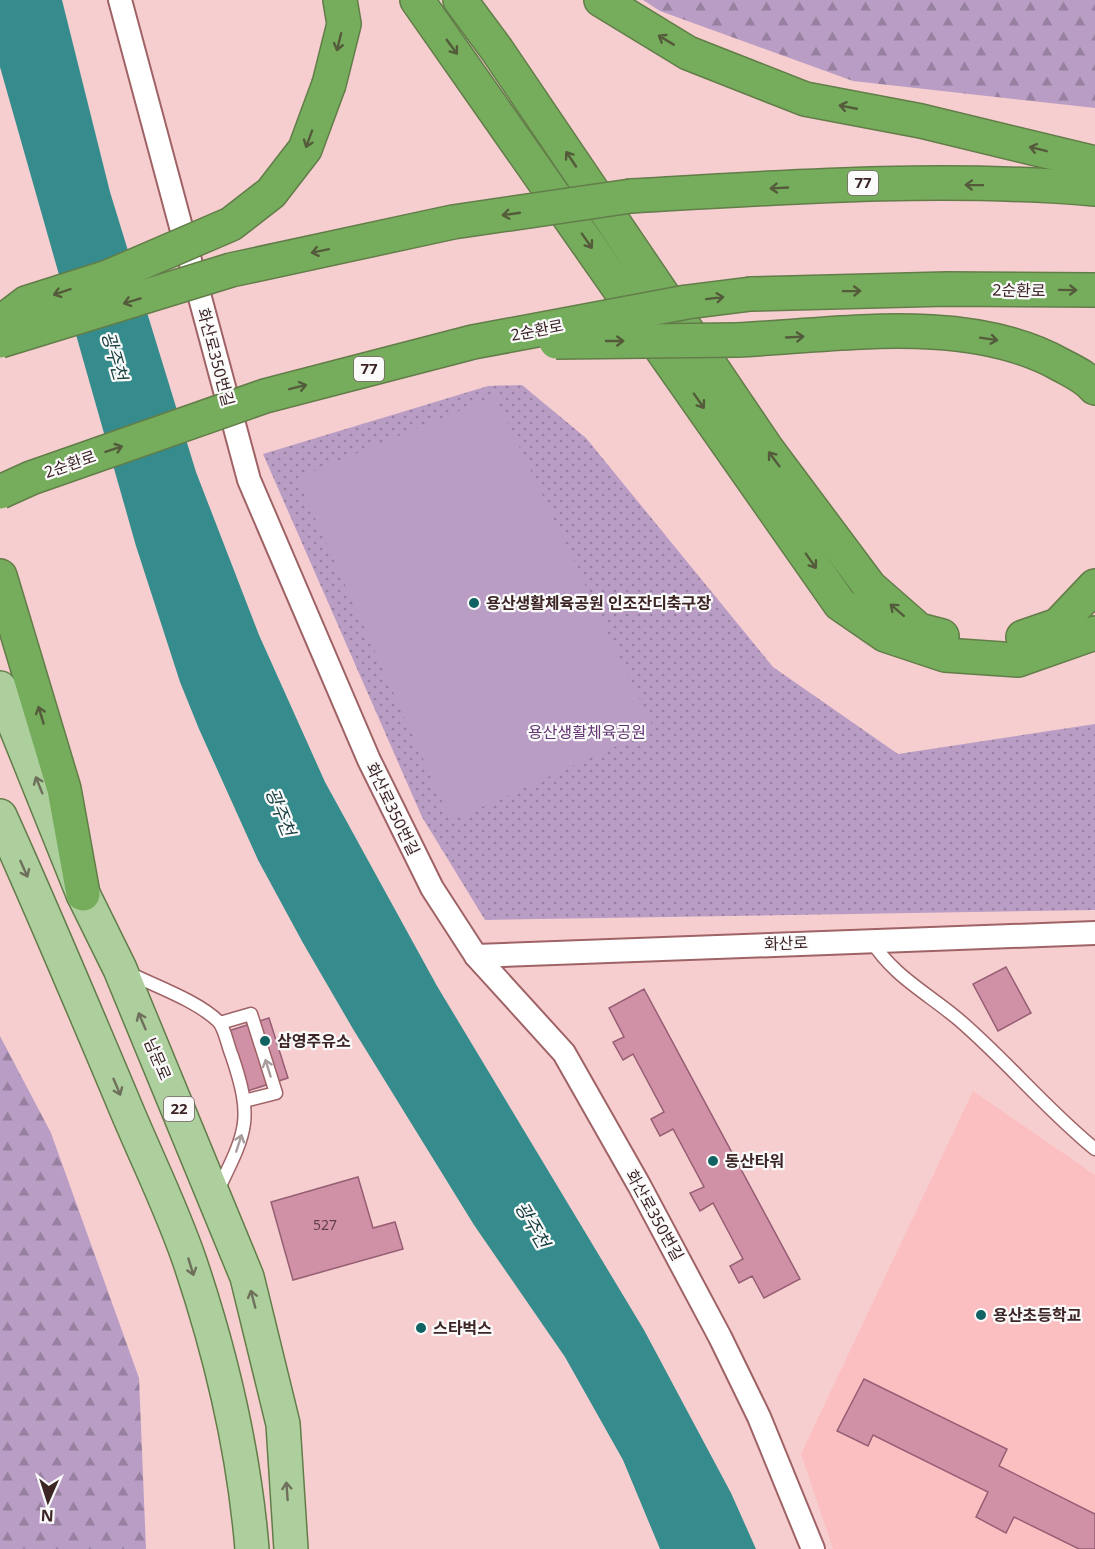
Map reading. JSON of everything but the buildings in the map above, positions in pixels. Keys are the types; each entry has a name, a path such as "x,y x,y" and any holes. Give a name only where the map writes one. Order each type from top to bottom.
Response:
{"highway":[{"path":"0,323 26,303 108,277 231,224 271,193 305,149 329,84 344,24 340,0"},
{"path":"417,0 840,604 885,635 945,655 1018,660 1095,633"},
{"path":"460,0 497,50 767,449 870,587 919,630 969,642 1015,640 1058,625 1095,586"},
{"path":"601,0 688,53 805,99 921,121 1095,163"},
{"name":"77","path":"0,341 231,270 453,222 632,196 851,183 1052,186 1095,189"},
{"name":"2순환로","path":"0,492 31,478 265,396 473,342 687,302 751,294 947,289 1095,290"},
{"path":"473,342 737,340 933,330 999,340 1048,357 1089,380 1095,388"},
{"path":"0,576 64,789 82,894"}],"main road":[{"name":"남문로","path":"0,688 82,894 120,969 216,1196 247,1277 283,1424 291,1549"},
{"path":"0,816 52,931 190,1260 227,1398 243,1477 252,1549"}],"street":[{"name":"화산로350번길","path":"120,0 249,480 263,517 391,809 432,888 476,956 564,1053 730,1357 764,1427 813,1549"},
{"name":"화산로","path":"476,956 1095,933"}],"lane":[{"path":"870,940 892,969 957,1019 1051,1111 1095,1149"},
{"path":"120,969 192,1005 220,1023 243,1090 246,1118 239,1146 216,1196"},
{"path":"220,1023 251,1014 276,1093 244,1101"}],"shaded area":[{"name":"용산초등학교","path":"973,1091 1095,1175 1095,1549 833,1549 801,1454"}],"green space":[{"path":"643,0 1095,0 1095,108 853,81 660,11"},
{"name":"용산생활체육공원","path":"522,385 586,438 773,667 898,754 1095,724 1095,910 485,920 422,817 263,454 488,386"},
{"name":"용산생활체육공원 인조잔디축구장","path":"495,396 654,729 451,821 297,478"},
{"path":"0,1036 51,1133 139,1378 146,1549 0,1549"}],"water":[{"name":"광주천","path":"0,0 62,0 110,192 196,472 259,635 325,782 437,986 644,1330 731,1493 756,1549 660,1549 623,1460 565,1357 474,1225 353,1029 258,860 180,682 136,546 0,67"}],"place":[{"name":"용산생활체육공원 인조잔디축구장","path":"474,603"},
{"name":"삼영주유소","path":"265,1041"},
{"name":"동산타워","path":"713,1161"},
{"name":"용산초등학교","path":"981,1315"},
{"name":"스타벅스","path":"421,1328"}]}
